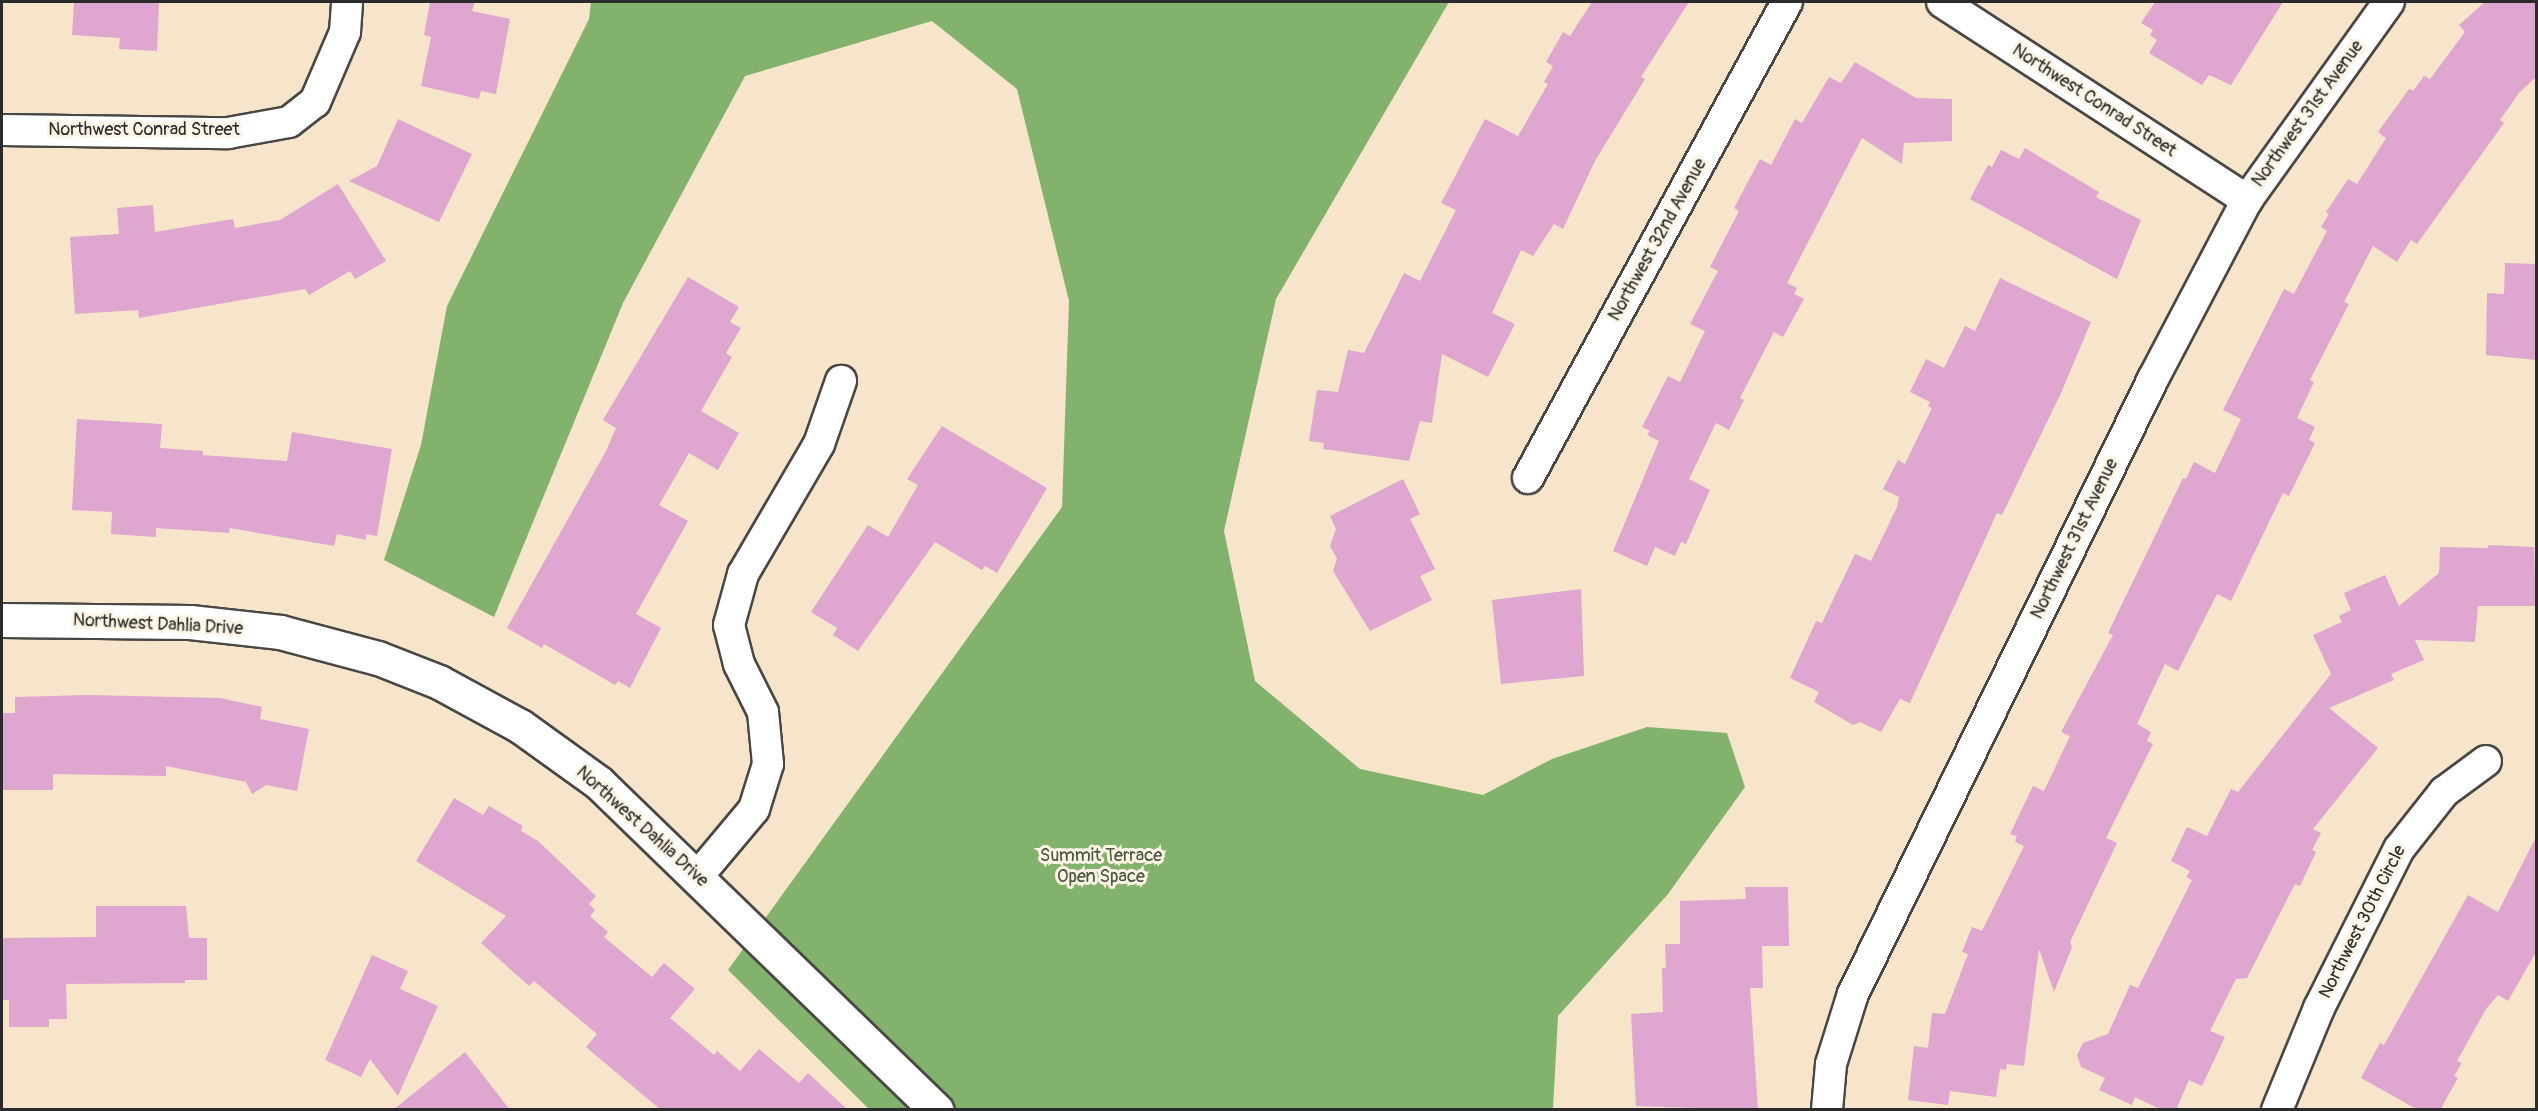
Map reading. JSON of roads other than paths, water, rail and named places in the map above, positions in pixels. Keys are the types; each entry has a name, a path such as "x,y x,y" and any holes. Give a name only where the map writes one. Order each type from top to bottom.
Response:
{"street":[{"name":"Northwest Conrad Street","path":"2,130 228,133 289,122 315,102 345,32 347,2"},
{"name":"Northwest 32nd Avenue","path":"1528,478 1788,2"},
{"name":"Northwest Conrad Street","path":"1942,2 2247,200"},
{"name":"Northwest 31st Avenue","path":"1827,1110 1831,1064 1853,994 2153,379 2247,200 2389,2"},
{"path":"698,876 754,809 768,764 763,712 739,664 729,625 743,574 819,444 841,381"},
{"name":"Northwest Dahlia Drive","path":"2,620 190,622 280,632 378,658 439,682 520,726 599,783 698,876 937,1110"},
{"name":"Northwest 30th Circle","path":"2277,1110 2319,1008 2398,849 2444,792 2486,761"}],"park label":[{"name":"Summit Terrace Open Space","path":"1101,867"}]}
